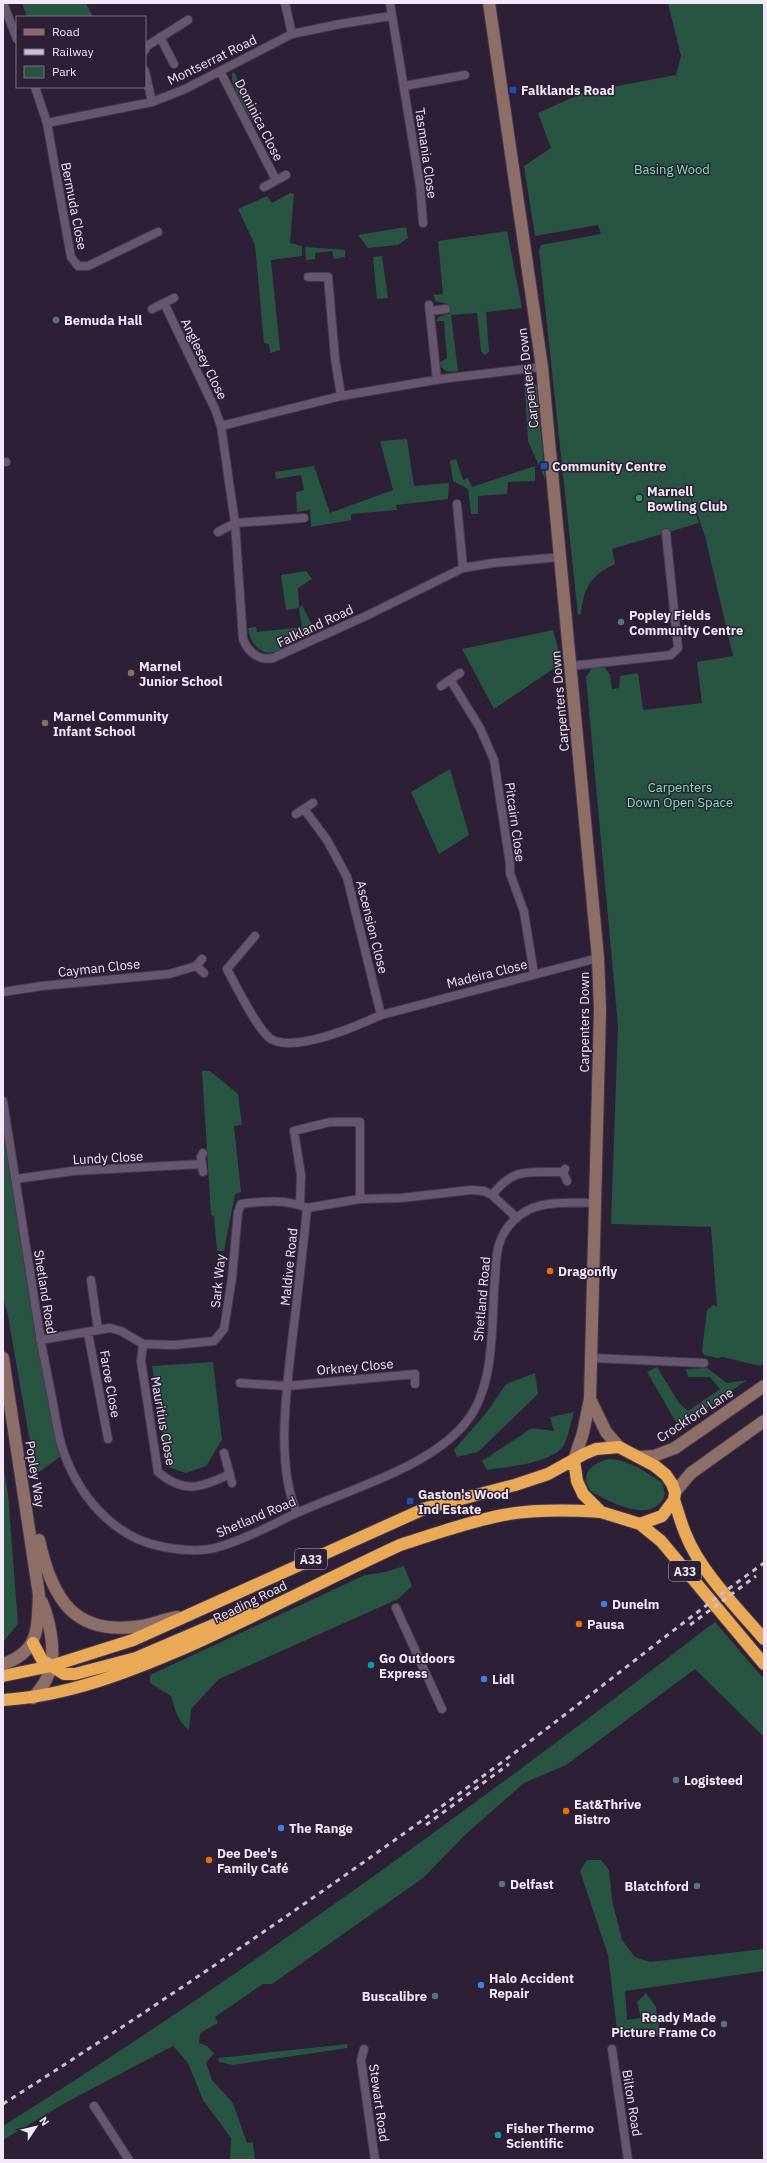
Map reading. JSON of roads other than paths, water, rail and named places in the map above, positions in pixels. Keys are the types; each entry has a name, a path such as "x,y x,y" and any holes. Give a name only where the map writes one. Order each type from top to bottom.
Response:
{"highway":[{"name":"A33","path":"764,1639 735,1606 695,1554 686,1535 675,1496 666,1475 619,1447 596,1449 574,1460 577,1480 582,1494 601,1512 640,1524 660,1541 764,1664"},
{"name":"Reading Road","path":"3,1676 51,1666 133,1640 426,1508 515,1485 548,1474 574,1460"},
{"path":"640,1524 662,1516 675,1496"},
{"name":"Reading Road","path":"3,1700 33,1698 132,1671 400,1545 466,1524 504,1515 567,1510 601,1512"},
{"name":"A33","path":"33,1643 42,1660 64,1674 75,1674 136,1658 262,1604 277,1604"}],"street":[{"path":"3,3 16,36"},
{"path":"285,3 292,34"},
{"name":"Tasmania Close","path":"390,3 420,186 423,223"},
{"name":"Carpenters Down","path":"489,3 542,367 598,958 600,1010 590,1400 583,1432 574,1460"},
{"name":"Montserrat Road","path":"47,123 152,102 185,89 292,34 340,24 391,16"},
{"path":"146,49 160,37 188,20"},
{"path":"160,37 174,64"},
{"name":"Dominica Close","path":"220,71 276,180"},
{"path":"146,75 152,102"},
{"path":"404,86 465,75"},
{"name":"Bermuda Close","path":"34,88 47,123 71,257 78,266 88,266 158,232"},
{"name":"Dominica Close","path":"264,187 286,175"},
{"path":"308,278 328,277 335,358 341,396"},
{"path":"152,309 174,298"},
{"name":"Anglesey Close","path":"164,303 222,426"},
{"path":"437,380 430,308 446,309"},
{"path":"222,426 341,396 437,380 542,367"},
{"name":"Falkland Road","path":"222,426 235,523 243,639 251,651 262,658 270,659 280,656 463,568 493,563 561,557"},
{"path":"457,504 463,568"},
{"path":"218,532 235,523 304,518"},
{"path":"571,666 671,654 678,648 666,533"},
{"path":"441,686 451,681 460,673"},
{"name":"Pitcairn Close","path":"451,681 480,728 494,760 510,864 510,873 524,912 534,974"},
{"path":"296,814 313,803"},
{"name":"Ascension Close","path":"304,809 327,840 347,877 381,1015"},
{"name":"Madeira Close","path":"255,936 227,969 254,1019 270,1039 294,1044 350,1029 381,1015 598,958"},
{"path":"202,959 196,966 204,973"},
{"name":"Cayman Close","path":"3,992 42,986 169,974 196,966"},
{"name":"Shetland Road","path":"3,1101 40,1340 61,1443 75,1477 94,1505 125,1534 147,1544 171,1549 193,1550 214,1548 265,1529 297,1513 365,1486 414,1461 454,1435 468,1420 479,1403 486,1383 499,1248 504,1234 517,1218 530,1209 546,1204 596,1203"},
{"name":"Maldive Road","path":"297,1513 292,1499 284,1448 287,1386 304,1207 301,1175 294,1131 330,1122 360,1122 360,1199"},
{"name":"Lundy Close","path":"16,1179 73,1171 202,1168 202,1153"},
{"path":"492,1195 508,1177 518,1174 564,1170 567,1181"},
{"path":"304,1207 360,1199 401,1198 470,1190 492,1195 517,1218"},
{"name":"Sark Way","path":"98,1330 110,1328 121,1331 143,1344 174,1345 214,1341 224,1329 232,1278 238,1212 242,1204 267,1201 304,1207"},
{"path":"40,1340 88,1333 98,1330 91,1280"},
{"name":"Faroe Close","path":"88,1333 108,1438"},
{"name":"Mauritius Close","path":"143,1344 141,1361 158,1472 170,1482 189,1488 210,1484 230,1474"},
{"name":"Popley Way","path":"3,1358 39,1595 37,1628 33,1643"},
{"path":"592,1358 704,1363"},
{"name":"Orkney Close","path":"287,1386 415,1374 415,1384"},
{"path":"240,1383 287,1386"},
{"name":"Crockford Lane","path":"638,1457 654,1456 675,1448 764,1386"},
{"name":"Carpenters Down","path":"590,1400 606,1432 619,1447"},
{"path":"675,1496 691,1473 764,1420"},
{"path":"224,1453 232,1483"},
{"path":"26,1508 33,1518 43,1559 51,1582 64,1603 87,1623 103,1628 122,1629 143,1626 195,1613"},
{"name":"Popley Way","path":"33,1698 42,1688 51,1666 51,1641 44,1606 39,1595"},
{"path":"396,1608 442,1709"},
{"path":"3,1664 19,1657 33,1643"},
{"name":"Stewart Road","path":"364,2049 360,2060 375,2160"},
{"name":"Bilton Road","path":"612,2049 628,2160"},
{"path":"94,2106 129,2160"}],"railway":[{"path":"3,2104 199,1976 391,1843 517,1751 764,1563"},
{"path":"690,1625 756,1576"},
{"path":"426,1825 509,1764"}],"place":[{"name":"Falklands Road","path":"513,90"},
{"name":"Bemuda Hall","path":"56,320"},
{"name":"Community Centre","path":"544,466"},
{"name":"Marnell Bowling Club","path":"639,498"},
{"name":"Popley Fields Community Centre","path":"621,622"},
{"name":"Marnel Junior School","path":"131,673"},
{"name":"Marnel Community Infant School","path":"45,723"},
{"name":"Dragonfly","path":"550,1271"},
{"name":"Gaston's Wood Ind Estate","path":"410,1501"},
{"name":"Dunelm","path":"604,1604"},
{"name":"Pausa","path":"579,1624"},
{"name":"Go Outdoors Express","path":"371,1665"},
{"name":"Lidl","path":"484,1679"},
{"name":"Logisteed","path":"676,1780"},
{"name":"Eat&Thrive Bistro","path":"566,1811"},
{"name":"The Range","path":"281,1828"},
{"name":"Dee Dee's Family Café","path":"209,1860"},
{"name":"Delfast","path":"502,1884"},
{"name":"Blatchford","path":"697,1886"},
{"name":"Halo Accident Repair","path":"481,1985"},
{"name":"Buscalibre","path":"435,1996"},
{"name":"Ready Made Picture Frame Co","path":"724,2024"},
{"name":"Fisher Thermo Scientific","path":"498,2135"}],"park label":[{"name":"Basing Wood","path":"672,169"},
{"name":"Carpenters Down Open Space","path":"680,794"}]}
